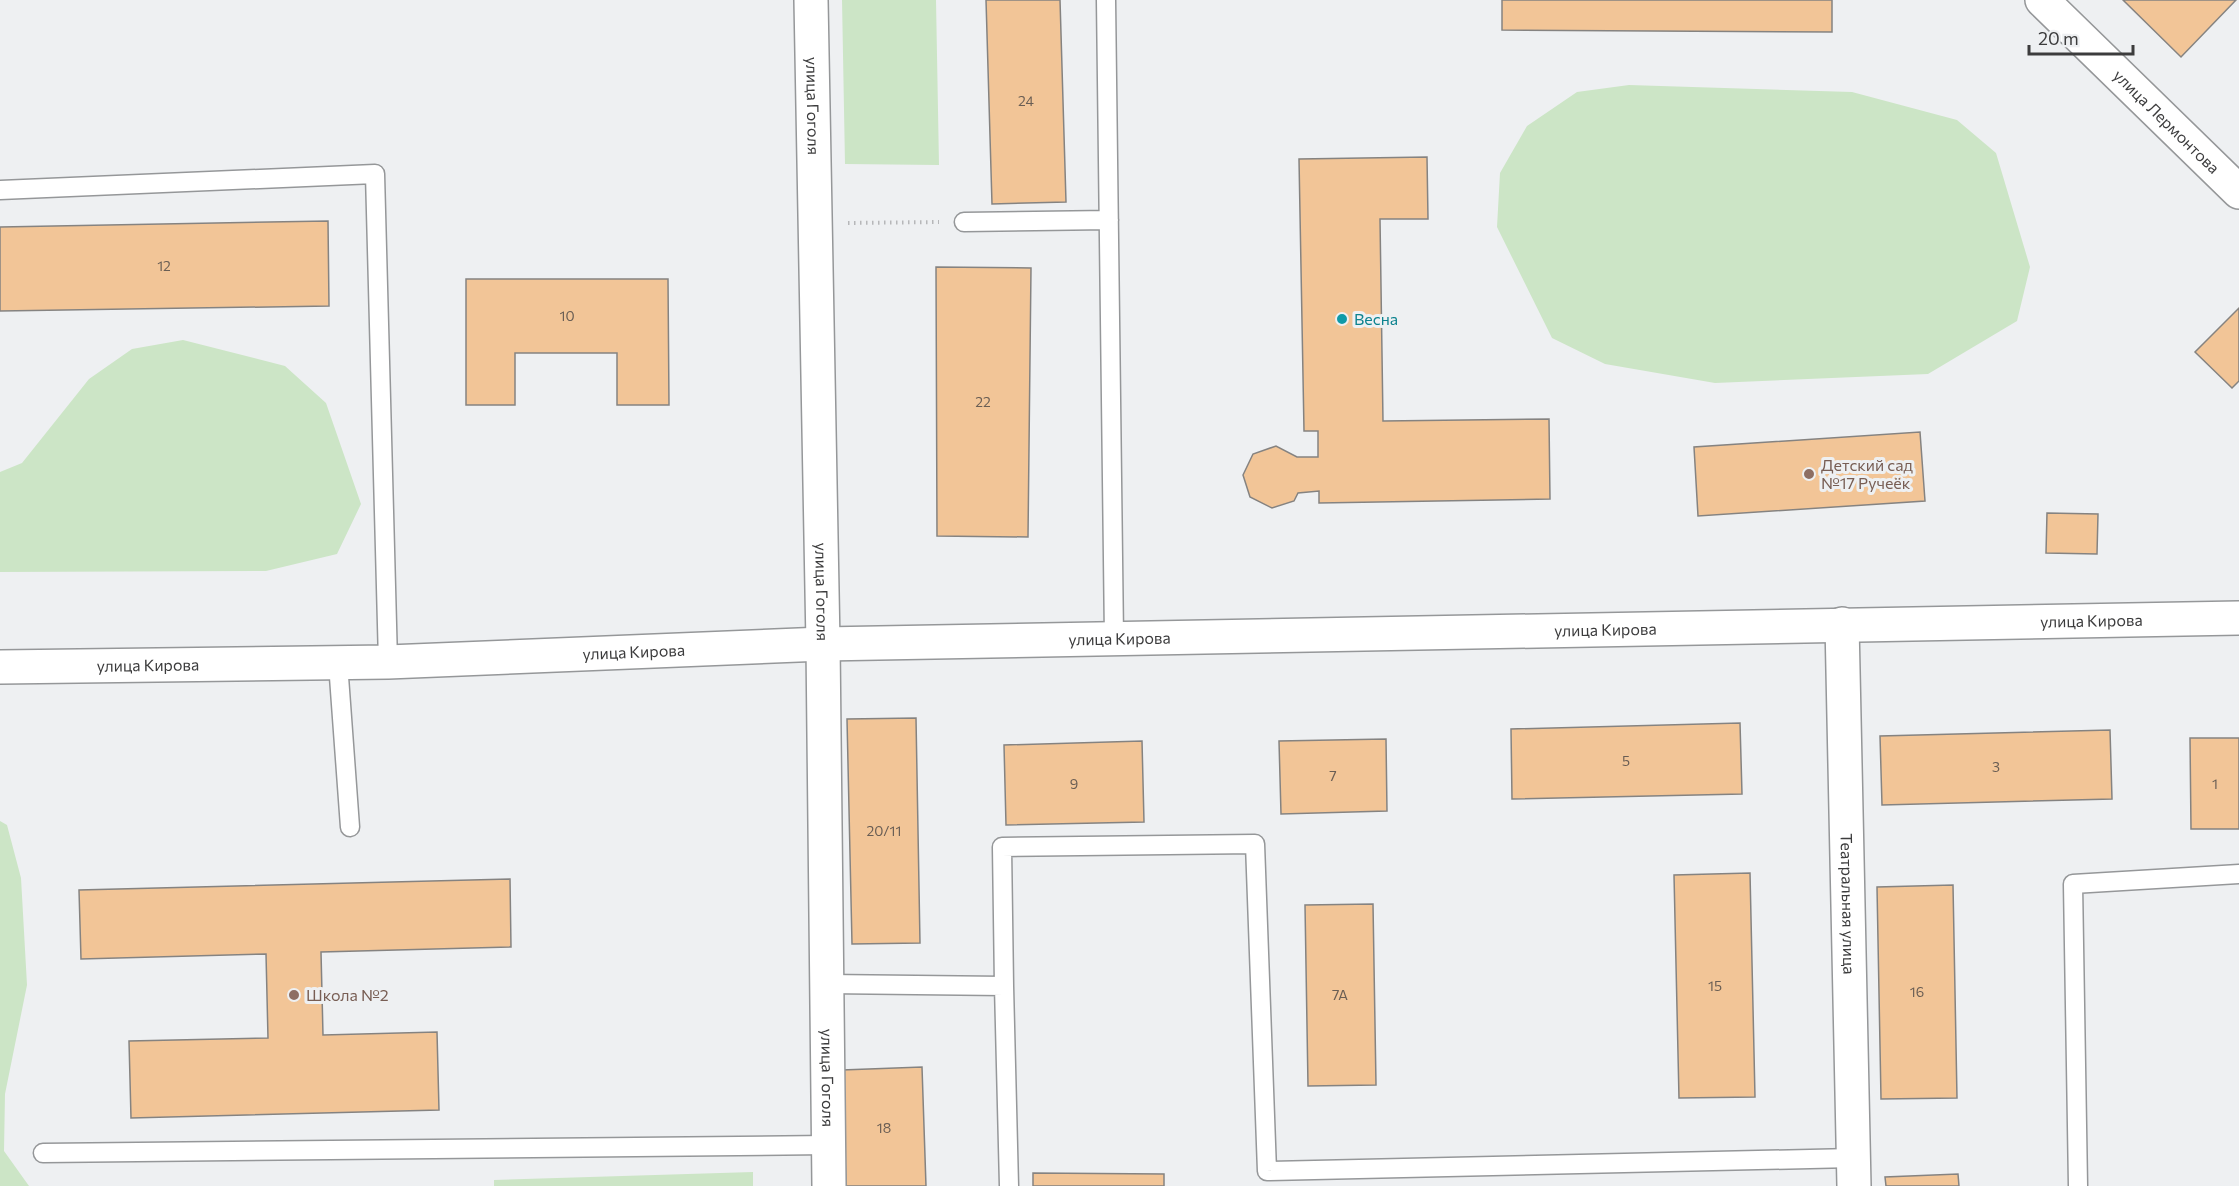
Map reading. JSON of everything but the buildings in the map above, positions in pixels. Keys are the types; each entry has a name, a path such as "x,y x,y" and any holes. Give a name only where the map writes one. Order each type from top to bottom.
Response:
{"street":[{"name":"улица Гоголя","path":"811,0 823,644 829,1186"},
{"name":"улица Лермонтова","path":"2042,0 2239,192"},
{"name":"улица Кирова","path":"0,667 388,662 823,644 2239,618"},
{"name":"Театральная улица","path":"1842,624 1854,1172"}],"lane":[{"path":"1106,0 1114,638"},
{"path":"0,190 375,174 388,662"},
{"path":"964,222 1109,220"},
{"path":"338,663 350,827"},
{"path":"1010,1186 1002,847 1255,844 1267,1171 1854,1172"},
{"path":"2078,1186 2073,884 2239,874"},
{"path":"827,984 1004,986"},
{"path":"43,1153 828,1145"}],"path":[{"path":"815,223 964,222"}],"green space":[{"path":"842,0 936,0 939,165 845,164"},
{"path":"1629,85 1852,92 1957,120 1996,153 2030,267 2017,321 1928,374 1715,383 1605,364 1552,338 1497,227 1500,173 1527,126 1577,92"},
{"path":"183,340 285,366 326,403 361,504 337,554 266,571 0,572 0,472 22,463 89,379 132,349"},
{"path":"0,821 7,825 21,878 27,985 5,1094 4,1151 29,1186 0,1186"},
{"path":"753,1172 753,1186 494,1186 494,1180"}],"place":[{"name":"Весна","path":"1342,319"},
{"name":"Детский сад №17 Ручеёк","path":"1809,474"},
{"name":"Школа №2","path":"294,995"}]}
